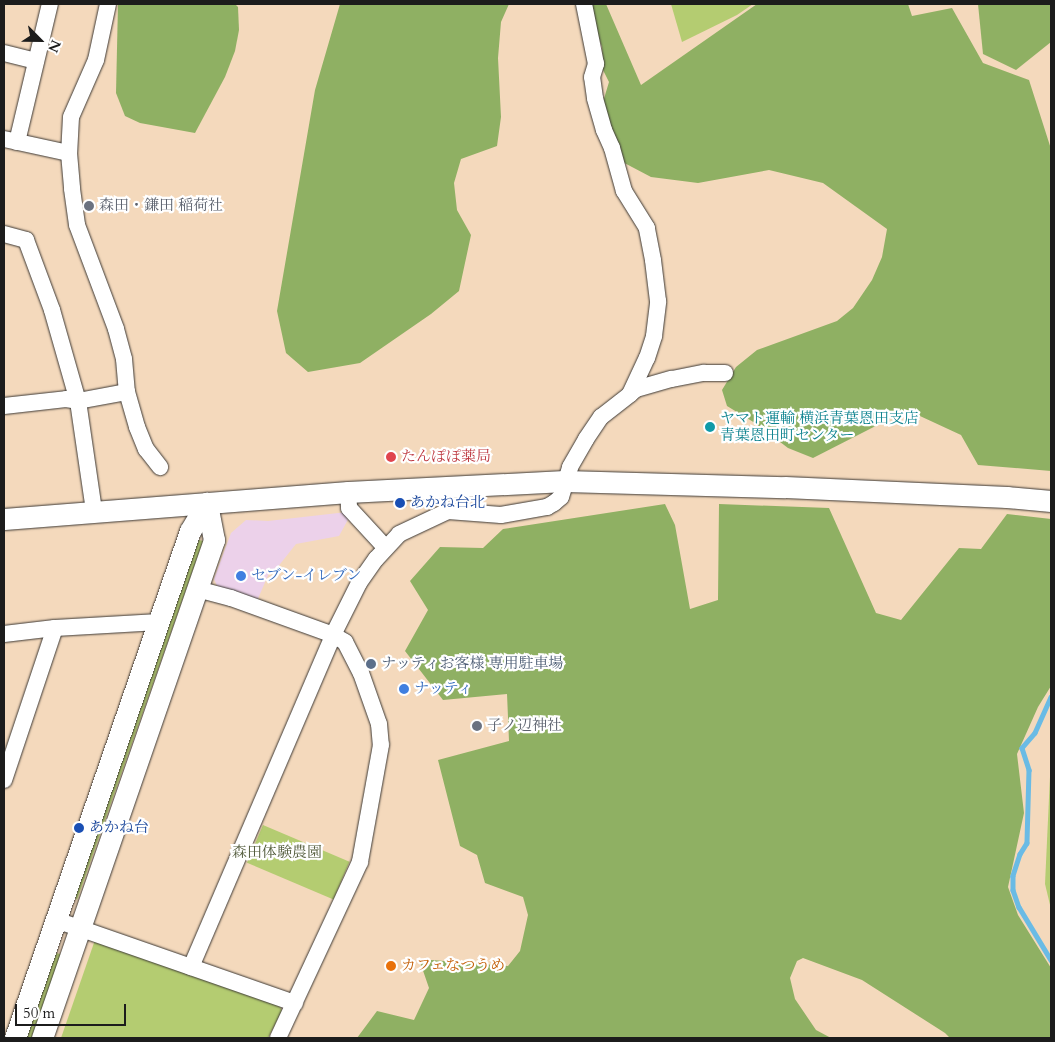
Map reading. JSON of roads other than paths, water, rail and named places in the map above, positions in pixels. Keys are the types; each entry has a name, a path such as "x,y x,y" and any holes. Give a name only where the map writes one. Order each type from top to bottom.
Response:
{"street":[{"path":"50,4 36,61 11,140 69,153"},
{"path":"108,4 96,60 71,117 69,153 77,225 116,329 124,359 127,392 137,427 146,449 160,467"},
{"path":"584,4 596,64 592,76 595,98 624,191 646,228 658,301 654,336 647,358 630,394"},
{"path":"4,53 36,61"},
{"path":"4,234 26,240 52,310 78,401 94,511"},
{"path":"191,967 333,635 359,583 386,547 398,534 448,511 501,516 547,507 560,497 565,481 586,439 601,417 636,389 704,373 725,373"},
{"path":"4,406 66,399 78,401 127,392"},
{"path":"4,519 348,492 565,481 804,487 1051,502"},
{"path":"348,492 349,508 386,547"},
{"path":"42,1038 214,540 208,503"},
{"path":"15,1038 190,531 208,503"},
{"path":"197,590 231,598 333,635 345,642 361,673 379,724 381,745 360,862 278,1038"},
{"path":"4,634 55,628 159,622"},
{"path":"4,780 55,628"},
{"path":"56,920 295,1003"}],"waterway":[{"path":"1051,697 1035,733 1022,748 1029,770 1027,843 1020,854 1013,876 1013,890 1019,907 1051,960"}],"place":[{"name":"森田・鎌田 稲荷社","path":"89,206"},
{"name":"ヤマト運輸 横浜青葉恩田支店 青葉恩田町センター","path":"710,427"},
{"name":"たんぽぽ薬局","path":"391,457"},
{"name":"あかね台北","path":"400,503"},
{"name":"セブン-イレブン","path":"241,576"},
{"name":"ナッティお客様 専用駐車場","path":"371,664"},
{"name":"ナッティ","path":"404,689"},
{"name":"子ノ辺神社","path":"477,726"},
{"name":"あかね台","path":"79,828"},
{"name":"カフェなつうめ","path":"391,966"}],"park label":[{"name":"森田体験農園","path":"277,853"}]}
